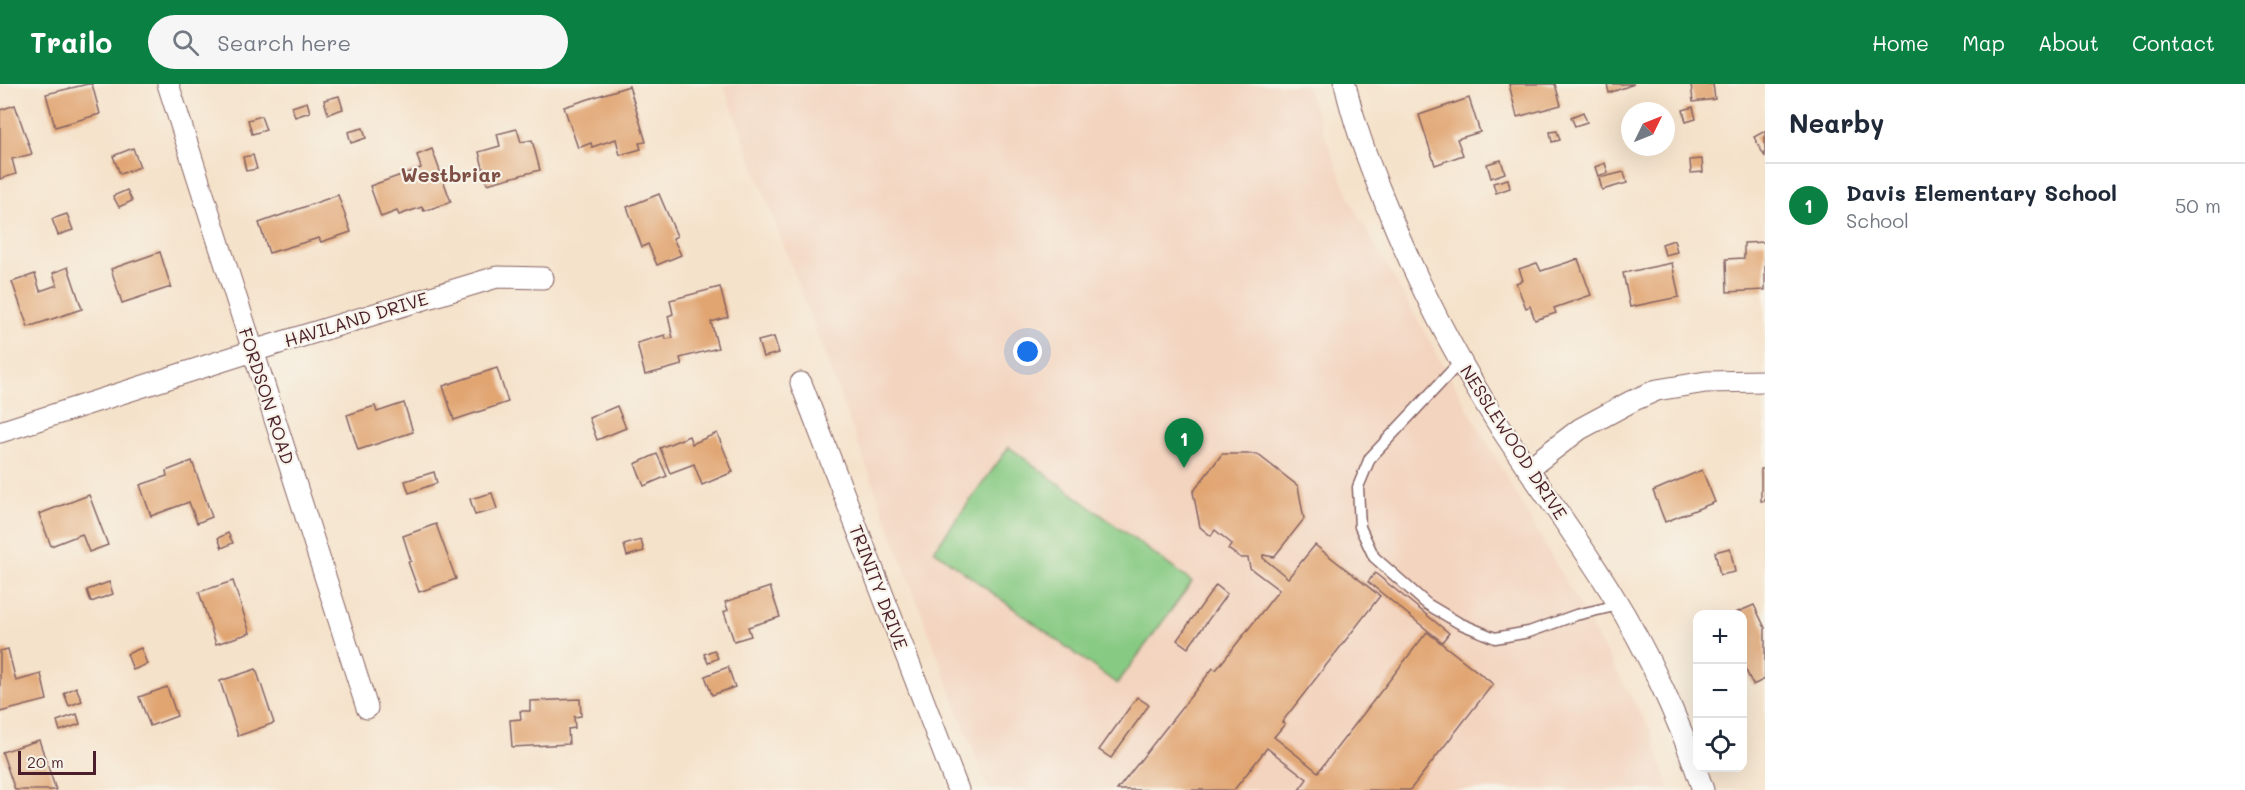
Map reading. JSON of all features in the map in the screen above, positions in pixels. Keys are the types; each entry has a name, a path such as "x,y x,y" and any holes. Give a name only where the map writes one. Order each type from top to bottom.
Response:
{"street":[{"name":"FORDSON ROAD","path":"168,84 367,708"},
{"name":"NESSLEWOOD DRIVE","path":"1345,84 1350,107 1369,164 1400,242 1422,289 1502,430 1619,605 1658,680 1703,790"},
{"name":"HAVILAND DRIVE","path":"0,432 253,351 497,277 543,278"},
{"path":"1529,468 1580,429 1657,390 1707,382 1765,381"},
{"name":"TRINITY DRIVE","path":"801,383 958,790"}],"lane":[{"path":"1461,360 1370,458 1358,487 1360,527 1374,557 1398,581 1427,604 1495,638 1529,632 1576,615 1619,605"}],"shaded area":[{"path":"723,84 1305,84 1352,204 1651,732 1670,790 988,790"}],"green space":[{"path":"1009,447 1192,582 1117,684 934,550"}],"building":[{"path":"92,84 100,114 55,127 46,94"},
{"path":"1509,84 1555,84 1561,105 1517,117"},
{"path":"1607,84 1634,84 1609,93"},
{"path":"1691,84 1713,84 1715,99 1693,102"},
{"path":"629,86 646,142 639,143 641,149 620,155 616,139 592,147 591,143 578,148 564,107"},
{"path":"339,96 343,109 328,114 324,100"},
{"path":"1469,98 1480,132 1457,139 1463,155 1435,165 1419,115"},
{"path":"307,102 310,112 295,117 292,107"},
{"path":"15,105 32,154 12,159 16,174 0,179 0,110"},
{"path":"1693,107 1696,119 1686,122 1683,110"},
{"path":"1583,112 1587,122 1575,126 1571,117"},
{"path":"261,116 266,130 252,134 248,120"},
{"path":"363,128 366,138 351,143 348,132"},
{"path":"517,129 521,142 532,140 540,170 487,184 479,152 500,146 497,134"},
{"path":"1557,131 1560,140 1552,142 1550,132"},
{"path":"1765,131 1765,157 1754,137"},
{"path":"133,148 140,167 120,174 113,156"},
{"path":"432,149 451,202 424,211 422,207 399,215 397,211 381,217 370,186 421,168 417,155"},
{"path":"253,155 257,169 246,171 243,157"},
{"path":"1702,159 1703,172 1691,173 1690,160"},
{"path":"1501,160 1505,173 1491,178 1487,164"},
{"path":"1605,163 1608,173 1598,176 1595,167"},
{"path":"1624,172 1627,183 1602,190 1599,178"},
{"path":"1508,179 1510,188 1496,193 1493,183"},
{"path":"127,190 132,201 119,207 113,196"},
{"path":"659,194 677,236 673,238 681,255 657,265 648,244 642,247 627,207"},
{"path":"338,195 351,232 321,242 319,238 269,253 259,223"},
{"path":"67,214 73,230 58,235 52,219"},
{"path":"1674,240 1677,252 1665,255 1662,244"},
{"path":"1765,242 1765,290 1727,292 1726,259 1744,258 1744,243"},
{"path":"160,252 171,287 122,303 111,269"},
{"path":"1578,259 1591,295 1554,308 1556,313 1535,320 1530,306 1526,308 1516,283 1523,280 1519,269 1537,263 1541,271"},
{"path":"1672,263 1679,297 1630,307 1623,273"},
{"path":"68,267 82,309 28,327 12,282 35,274 40,291 57,285 53,273"},
{"path":"720,287 728,317 711,322 718,348 680,358 682,365 645,375 637,343 665,335 666,339 673,338 668,316 673,314 670,300"},
{"path":"774,337 779,353 763,357 758,341"},
{"path":"497,368 508,402 454,420 443,386"},
{"path":"404,403 413,432 358,450 347,415 375,406 377,412"},
{"path":"617,406 626,428 597,440 589,418"},
{"path":"717,433 733,472 702,485 694,464 670,473 660,448 689,436 692,444"},
{"path":"657,454 667,476 644,486 635,464"},
{"path":"1222,454 1257,454 1298,486 1304,519 1274,557 1263,555 1263,558 1288,578 1315,545 1380,596 1282,722 1285,724 1274,737 1318,772 1427,632 1493,684 1410,790 1299,790 1307,779 1267,748 1234,790 1117,790 1213,668 1216,670 1279,590 1250,568 1248,558 1241,558 1228,549 1232,544 1215,530 1211,536 1200,527 1193,492"},
{"path":"192,461 212,517 197,523 189,502 151,516 140,485 167,476 166,471"},
{"path":"1761,469 1765,469 1765,501 1761,501"},
{"path":"1702,470 1715,502 1665,522 1653,491"},
{"path":"434,472 437,483 409,493 405,481"},
{"path":"492,493 497,509 475,515 470,499"},
{"path":"89,495 108,545 89,552 82,534 51,546 39,514"},
{"path":"436,524 456,579 419,592 408,562 411,561 403,536"},
{"path":"228,533 233,543 222,548 218,538"},
{"path":"641,540 644,551 627,556 624,545"},
{"path":"1730,548 1735,572 1720,575 1715,552"},
{"path":"1375,573 1449,633 1442,642 1368,582"},
{"path":"233,581 250,633 216,644 199,592"},
{"path":"109,582 113,594 91,602 87,590"},
{"path":"1216,585 1227,594 1188,648 1177,640"},
{"path":"770,587 780,617 748,627 751,636 734,641 724,612 728,610 725,602"},
{"path":"1754,605 1765,628 1765,679 1753,685 1747,672 1747,610 1742,610"},
{"path":"141,648 147,664 133,670 127,654"},
{"path":"8,649 16,681 41,674 47,700 0,712 0,651"},
{"path":"714,650 718,658 708,663 704,654"},
{"path":"728,667 735,687 712,695 705,676"},
{"path":"256,669 274,723 238,736 220,681"},
{"path":"76,687 82,701 69,706 64,693"},
{"path":"167,687 177,716 150,726 139,697"},
{"path":"1137,697 1149,705 1111,758 1099,750"},
{"path":"580,699 581,716 574,717 575,728 568,729 569,744 512,747 510,720 521,719 520,711 530,711 530,701"},
{"path":"77,714 80,724 60,731 57,721"},
{"path":"39,740 56,790 15,790 2,752"}],"place":[{"name":"Davis Elementary School","path":"1184,468"}],"district":[{"name":"Westbriar","path":"451,174"}]}
